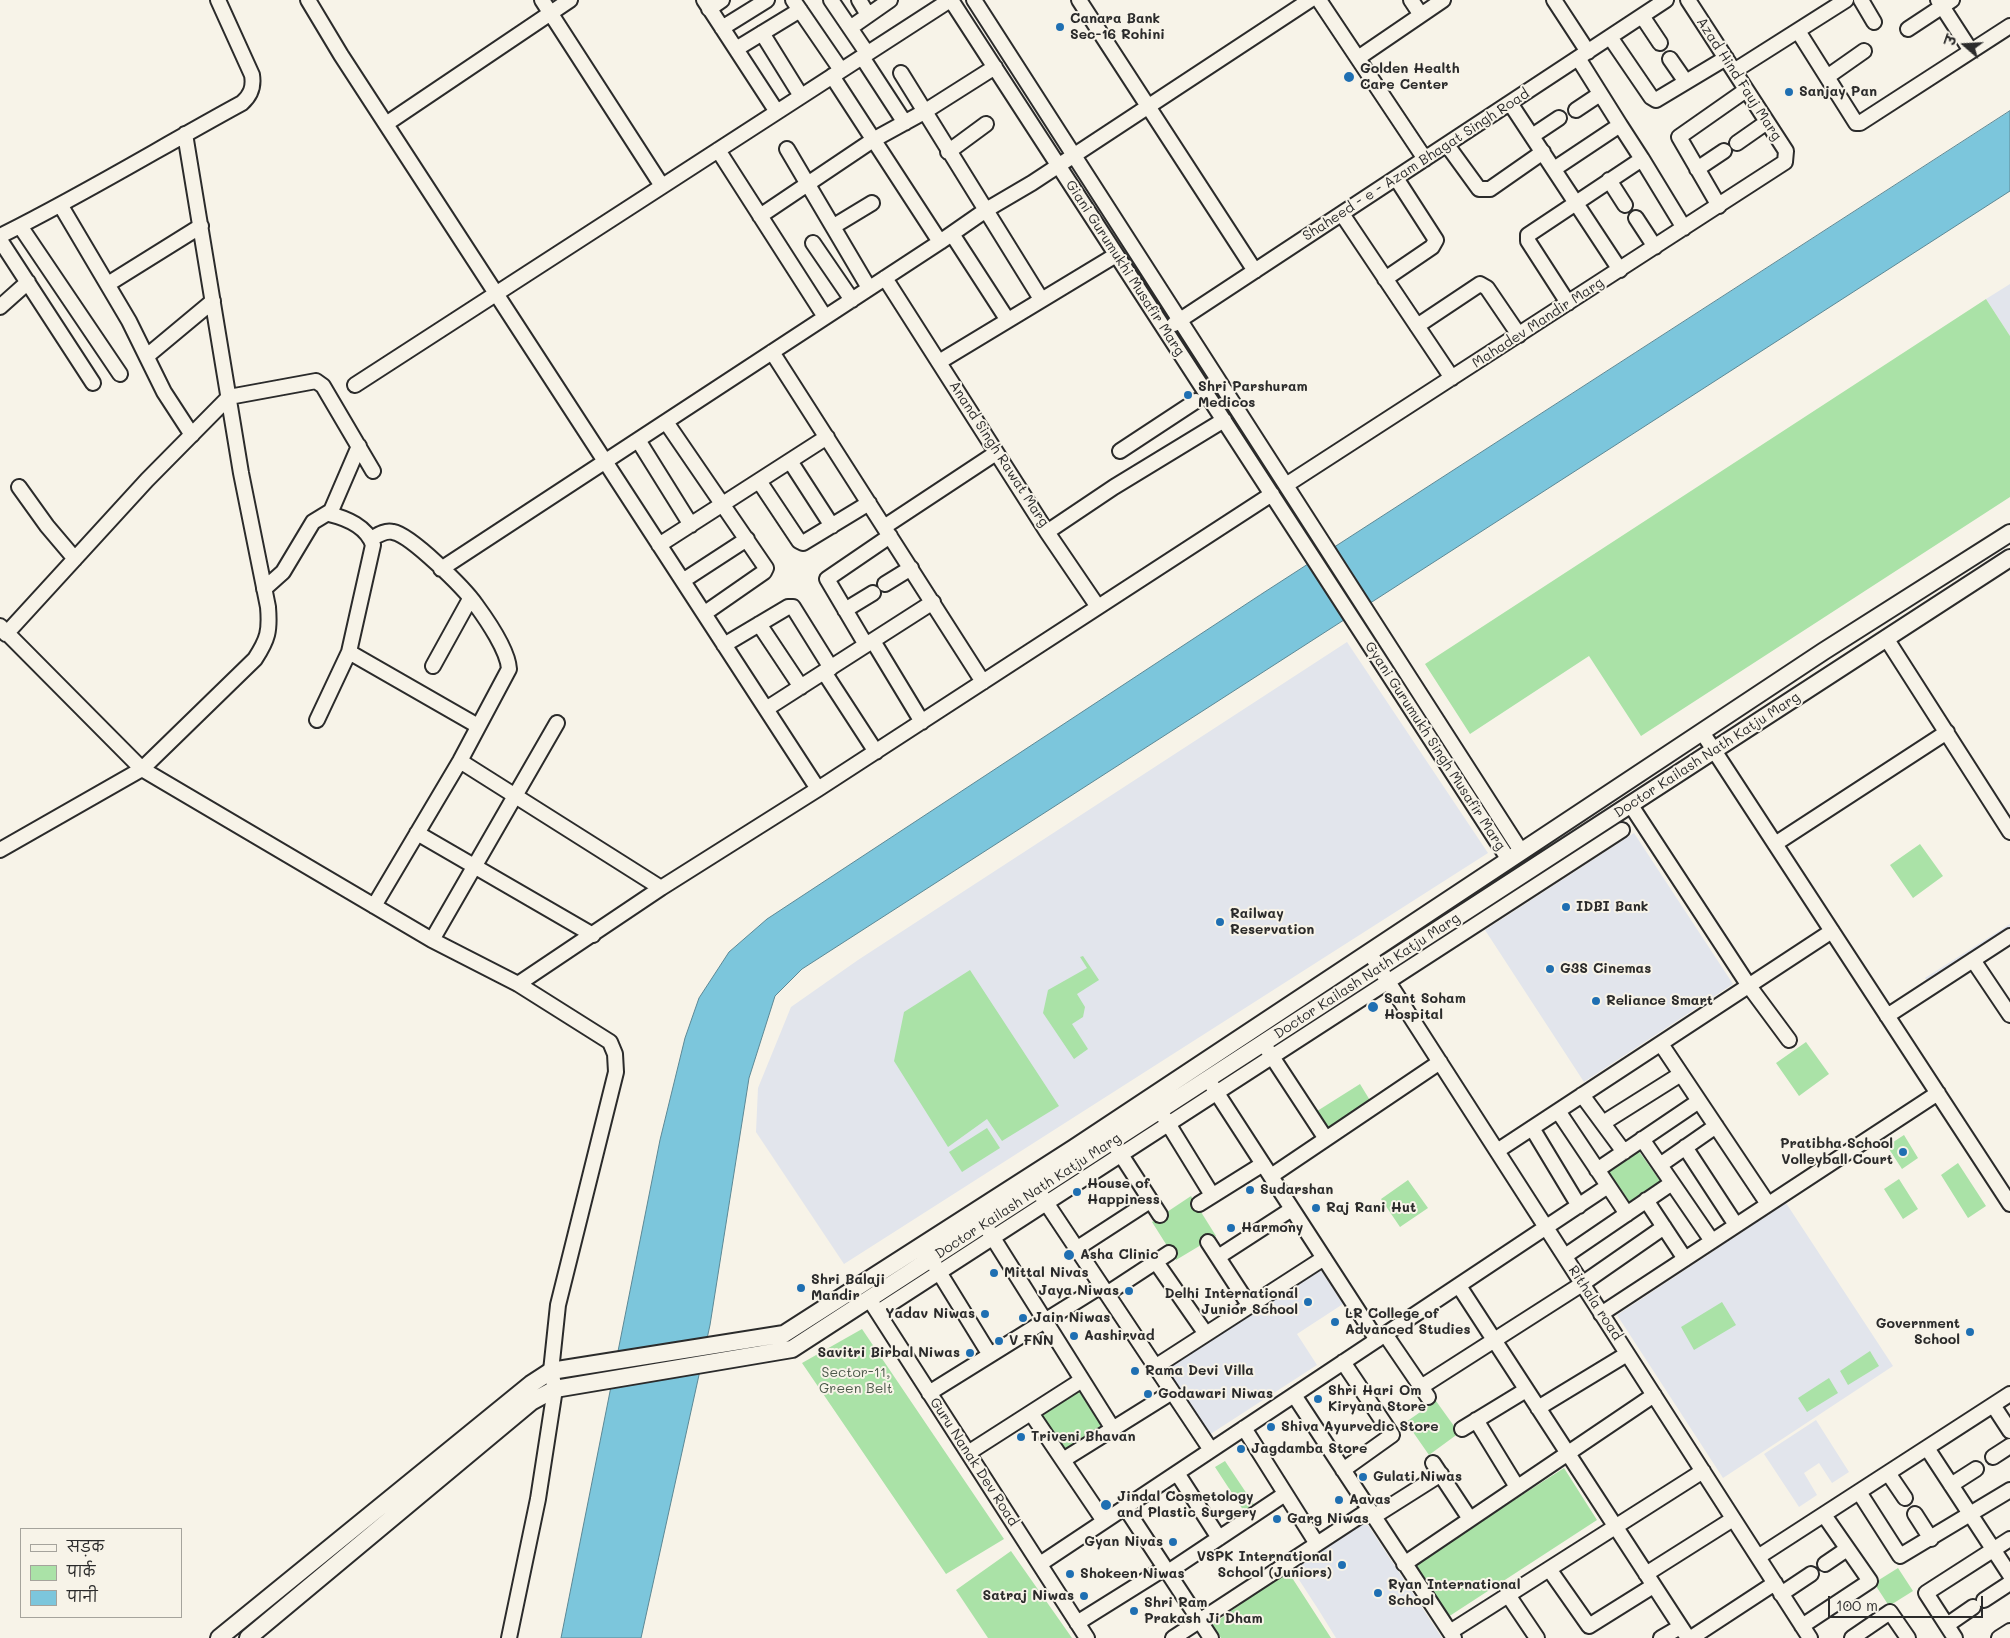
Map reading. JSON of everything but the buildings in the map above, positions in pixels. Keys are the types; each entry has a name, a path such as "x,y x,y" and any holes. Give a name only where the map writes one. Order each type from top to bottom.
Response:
{"main road":[{"path":"2004,537 2010,558"},
{"name":"Doctor Kailash Nath Katju Marg","path":"248,1638 532,1402 555,1389 792,1348 869,1299 1074,1148 1702,732 2004,537"},
{"name":"Doctor Kailash Nath Katju Marg","path":"551,1371 784,1334 869,1299 935,1266 1267,1050 1379,968 2010,558"},
{"path":"218,1638 530,1384 551,1371"}],"street":[{"path":"0,236 61,206 242,103 249,97 254,84 252,75 218,0"},
{"path":"308,0 386,124 659,545 706,613 724,645 818,789"},
{"path":"542,0 662,186"},
{"path":"386,124 570,0"},
{"path":"722,0 707,4 778,112"},
{"path":"722,28 767,0"},
{"path":"830,0 850,28 905,123"},
{"path":"858,0 868,15"},
{"path":"850,28 890,0"},
{"path":"355,385 950,0"},
{"name":"Giani Gurumukhi Musafir Marg","path":"950,0 1299,536"},
{"name":"Giani Gurumukhi Musafir Marg","path":"974,0 1313,526"},
{"path":"1079,0 1255,271"},
{"path":"442,569 986,210 1310,0"},
{"path":"1319,0 1425,159"},
{"path":"1411,0 1421,15"},
{"path":"1358,58 1443,0"},
{"path":"1554,0 1583,55 1600,94 1684,228"},
{"name":"Shaheed - e - Azam Bhagat Singh Road","path":"1165,330 1666,0"},
{"name":"Azad Hind Fauj Marg","path":"1688,0 1786,151 1787,158"},
{"path":"1734,72 1846,0"},
{"path":"1861,0 1874,22"},
{"path":"1908,29 1944,2 1971,51"},
{"path":"736,49 762,33 796,5 873,140 940,242"},
{"path":"1642,16 1660,43"},
{"path":"1798,31 1852,120 1860,123 2010,26"},
{"path":"762,33 802,96"},
{"path":"1610,37 1653,99 1659,99 1726,58"},
{"path":"1827,77 1864,51"},
{"path":"1670,59 1686,82"},
{"path":"760,216 873,140 924,112 994,67"},
{"path":"901,73 1041,300"},
{"path":"1719,206 1680,141 1680,135 1746,90"},
{"path":"1576,110 1600,94"},
{"path":"1510,103 1620,270"},
{"path":"1532,136 1560,118"},
{"path":"1737,143 1767,122"},
{"path":"948,152 986,124"},
{"path":"1554,169 1620,125"},
{"path":"0,850 142,768 255,659 267,642 270,625 229,397 185,134"},
{"path":"1447,145 1479,189 1483,191 1490,189 1543,152"},
{"path":"787,149 869,288"},
{"path":"718,150 825,317"},
{"path":"1697,169 1724,151"},
{"name":"Mahadev Mandir Marg","path":"1286,485 1719,206 1783,164 1787,158"},
{"path":"1568,303 1527,238 1530,233 1642,159"},
{"path":"1385,279 1432,247 1436,240 1396,178"},
{"path":"1609,180 1625,205"},
{"path":"834,226 872,203"},
{"path":"61,206 108,284 164,392 192,435"},
{"path":"1342,214 1452,378"},
{"path":"1636,218 1655,247"},
{"path":"20,226 120,374"},
{"path":"108,284 200,226"},
{"path":"952,234 1008,319"},
{"path":"0,240 93,383"},
{"path":"813,243 852,300"},
{"path":"940,362 1116,255"},
{"name":"Anand Singh Rawat Marg","path":"885,278 1047,532 1114,487 1224,420"},
{"path":"0,307 28,282"},
{"path":"1417,326 1480,284 1487,288 1519,335"},
{"path":"147,356 213,301"},
{"path":"772,352 983,682"},
{"path":"373,471 323,386 316,381 229,397 75,559 3,630 142,768 432,940 518,984 610,1042 615,1054 616,1072 558,1305 551,1371 555,1389 538,1499 509,1638"},
{"path":"1120,451 1196,401"},
{"path":"666,422 766,568 764,572 706,613"},
{"path":"659,545 827,437"},
{"path":"638,440 691,525"},
{"path":"264,589 283,572 313,522 329,514 359,446"},
{"path":"922,722 870,643 845,610 827,579 887,532 996,454"},
{"path":"790,461 832,526"},
{"path":"759,481 801,542 806,542 869,503"},
{"path":"19,487 47,526 75,559"},
{"path":"518,984 662,888 876,752 1272,494"},
{"path":"317,720 349,652 373,552 371,539 354,523 344,517 329,514"},
{"name":"Gyani Gurumukh Singh Musafir Marg","path":"1313,526 1375,624 1515,856"},
{"path":"371,539 385,532 400,535 442,569 470,599 508,662 506,676 460,761 374,906"},
{"path":"1047,532 1098,607"},
{"name":"Gyani Gurumukh Singh Musafir Marg","path":"1299,536 1361,632 1515,856"},
{"path":"684,580 747,539"},
{"path":"885,584 910,568"},
{"path":"845,610 873,593"},
{"path":"433,666 470,599"},
{"path":"766,709 932,602"},
{"path":"724,645 788,607 793,607 827,670 876,752"},
{"path":"759,624 801,687"},
{"path":"1886,638 1946,732 2005,812 2010,832"},
{"path":"349,652 478,726"},
{"path":"432,940 557,723"},
{"path":"1702,732 2010,1204"},
{"path":"1775,844 1946,732"},
{"path":"460,761 662,888"},
{"path":"1630,804 1749,986 1789,1040"},
{"path":"1326,1139 1267,1050 1388,982 1622,830"},
{"path":"417,833 593,935"},
{"path":"1497,1151 1832,931"},
{"path":"1887,1016 2010,936"},
{"name":"Rithala road","path":"1369,952 1807,1634"},
{"path":"1974,960 2010,1015"},
{"path":"1660,1044 1768,1204"},
{"path":"1271,1176 1440,1062"},
{"path":"1603,1123 1681,1074"},
{"path":"1213,1086 1324,1258 1381,1337 1424,1392 1494,1340 1582,1284 1664,1227"},
{"path":"1602,1314 1938,1093"},
{"path":"1582,1095 1624,1152"},
{"path":"1597,1170 1699,1101"},
{"path":"1558,1111 1626,1214"},
{"path":"1164,1117 1212,1195"},
{"path":"1660,1165 1716,1126"},
{"path":"1532,1128 1579,1206"},
{"path":"1642,1139 1712,1241"},
{"path":"1685,1147 1736,1225"},
{"path":"1117,1148 1160,1216"},
{"path":"1199,1204 1263,1164"},
{"path":"1564,1256 1672,1183"},
{"path":"1040,1564 1608,1186"},
{"path":"1041,1197 1211,1450"},
{"path":"1646,1200 1685,1259"},
{"path":"1076,1248 1150,1202"},
{"path":"1218,1257 1292,1209"},
{"path":"989,1231 1113,1429"},
{"path":"1208,1242 1250,1306"},
{"path":"930,1393 1045,1321 1156,1262 1169,1253"},
{"path":"1155,1367 1324,1258"},
{"path":"1156,1262 1206,1334"},
{"path":"935,1266 990,1355"},
{"path":"1459,1286 1686,1634"},
{"name":"Guru Nanak Dev Road","path":"869,1299 1087,1638"},
{"path":"1538,1408 1627,1354"},
{"path":"1343,1362 1392,1435 1343,1470"},
{"path":"968,1453 1082,1380"},
{"path":"1462,1429 1526,1390"},
{"path":"1063,1460 1172,1392"},
{"path":"1758,1557 2010,1394"},
{"path":"1294,1395 1452,1635 1508,1595 1702,1471"},
{"path":"1404,1564 1654,1395"},
{"path":"1993,1406 2010,1431"},
{"path":"1031,1413 1104,1521"},
{"path":"1476,1420 1517,1487"},
{"path":"1244,1428 1317,1544"},
{"path":"1993,1458 2010,1446"},
{"path":"1927,1448 2010,1575"},
{"path":"1951,1485 1976,1468"},
{"path":"1173,1638 1317,1544 1371,1513 1437,1469 1470,1519"},
{"path":"1177,1473 1218,1538"},
{"path":"1888,1473 1905,1498"},
{"path":"1859,1492 1900,1556 2010,1490"},
{"path":"1078,1623 1218,1538 1285,1494"},
{"path":"1125,1507 1211,1638"},
{"path":"1915,1514 1931,1539"},
{"path":"1807,1634 1870,1581 1824,1515"},
{"path":"1549,1569 1589,1626 1733,1519"},
{"path":"1955,1638 1926,1593 2010,1538"},
{"path":"1825,1564 1847,1549"},
{"path":"1661,1638 1686,1634 1778,1588 1811,1574"},
{"path":"1947,1624 2010,1582"},
{"path":"1508,1595 1537,1638"},
{"path":"1857,1637 1890,1612 1908,1638"},
{"path":"1999,1638 2010,1631"}],"shaded area":[{"path":"2010,284 2010,336 1986,299"},
{"path":"1347,642 1488,853 844,1264 756,1132 758,1088 791,1007 858,960"},
{"path":"1634,833 1733,984 1584,1082 1485,930"},
{"path":"2010,924 2010,945 1935,993 1925,978"},
{"path":"1786,1203 1893,1366 1723,1478 1617,1315"},
{"path":"1320,1269 1343,1304 1297,1334 1317,1365 1209,1435 1166,1368"},
{"path":"1816,1420 1849,1472 1832,1483 1819,1463 1804,1473 1817,1495 1799,1507 1764,1454"},
{"path":"1366,1522 1442,1638 1336,1638 1292,1569"}],"green space":[{"path":"1986,299 2010,336 2010,497 1641,736 1589,656 1470,734 1425,664"},
{"path":"1920,844 1943,876 1913,898 1890,865"},
{"path":"1083,956 1099,980 1077,994 1085,1007 1083,1017 1072,1024 1088,1049 1074,1059 1043,1013 1048,990 1087,968 1080,957"},
{"path":"970,970 1059,1106 1002,1141 987,1119 948,1147 894,1061 904,1012"},
{"path":"1806,1042 1829,1074 1799,1096 1776,1063"},
{"path":"1360,1084 1371,1102 1325,1131 1314,1113"},
{"path":"987,1128 1000,1148 962,1172 949,1152"},
{"name":"Pratibha School Volleyball Court","path":"1904,1135 1918,1158 1902,1169 1887,1146"},
{"path":"1638,1150 1661,1182 1631,1204 1608,1171"},
{"path":"1958,1163 1986,1206 1968,1218 1941,1175"},
{"path":"1899,1179 1918,1209 1903,1219 1884,1189"},
{"path":"1408,1180 1428,1208 1400,1227 1381,1199"},
{"path":"1191,1196 1216,1236 1176,1260 1152,1222"},
{"path":"1722,1302 1736,1325 1694,1350 1681,1327"},
{"name":"Sector-11, Green Belt","path":"862,1329 1004,1539 946,1574 802,1363"},
{"path":"1870,1351 1879,1366 1848,1385 1840,1371"},
{"path":"1829,1378 1838,1393 1807,1412 1798,1398"},
{"path":"1080,1385 1108,1427 1065,1456 1037,1414"},
{"path":"1436,1401 1459,1433 1429,1455 1406,1422"},
{"path":"1225,1461 1255,1506 1245,1513 1215,1467"},
{"path":"1564,1468 1597,1520 1448,1617 1413,1565"},
{"path":"1011,1551 1072,1638 988,1638 956,1590"},
{"path":"1898,1568 1913,1591 1889,1606 1874,1583"},
{"path":"1287,1570 1331,1638 1221,1638 1212,1625"}],"water":[{"path":"2010,111 2010,191 802,969 775,996 749,1078 710,1325 641,1638 561,1638 660,1140 685,1038 699,998 729,952 767,919 1260,595"}],"place":[{"name":"Canara Bank Sec-16 Rohini","path":"1060,27"},
{"name":"Golden Health Care Center","path":"1349,77"},
{"name":"Sanjay Pan","path":"1789,92"},
{"name":"Shri Parshuram Medicos","path":"1188,395"},
{"name":"IDBI Bank","path":"1566,907"},
{"name":"Railway Reservation","path":"1220,922"},
{"name":"G3S Cinemas","path":"1550,969"},
{"name":"Reliance Smart","path":"1596,1001"},
{"name":"Sant Soham Hospital","path":"1373,1007"},
{"name":"Pratibha School Volleyball Court","path":"1903,1152"},
{"name":"Sudarshan","path":"1250,1190"},
{"name":"House of Happiness","path":"1077,1192"},
{"name":"Raj Rani Hut","path":"1316,1208"},
{"name":"Harmony","path":"1231,1228"},
{"name":"Asha Clinic","path":"1069,1255"},
{"name":"Mittal Nivas","path":"994,1273"},
{"name":"Shri Balaji Mandir","path":"801,1288"},
{"name":"Jaya Niwas","path":"1129,1291"},
{"name":"Delhi International Junior School","path":"1308,1302"},
{"name":"Yadav Niwas","path":"985,1314"},
{"name":"Jain Niwas","path":"1023,1318"},
{"name":"LR College of Advanced Studies","path":"1335,1322"},
{"name":"Government School","path":"1970,1332"},
{"name":"Aashirvad","path":"1074,1336"},
{"name":"V FNN","path":"999,1341"},
{"name":"Savitri Birbal Niwas","path":"970,1353"},
{"name":"Rama Devi Villa","path":"1135,1371"},
{"name":"Godawari Niwas","path":"1148,1394"},
{"name":"Shri Hari Om Kiryana Store","path":"1318,1399"},
{"name":"Shiva Ayurvedic Store","path":"1271,1427"},
{"name":"Triveni Bhavan","path":"1021,1437"},
{"name":"Jagdamba Store","path":"1241,1449"},
{"name":"Gulati Niwas","path":"1363,1477"},
{"name":"Aavas","path":"1339,1500"},
{"name":"Jindal Cosmetology and Plastic Surgery","path":"1106,1505"},
{"name":"Garg Niwas","path":"1277,1519"},
{"name":"Gyan Nivas","path":"1173,1542"},
{"name":"VSPK International School (Juniors)","path":"1342,1565"},
{"name":"Shokeen Niwas","path":"1070,1574"},
{"name":"Ryan International School","path":"1378,1593"},
{"name":"Satraj Niwas","path":"1084,1596"},
{"name":"Shri Ram Prakash Ji Dham","path":"1134,1611"}]}
